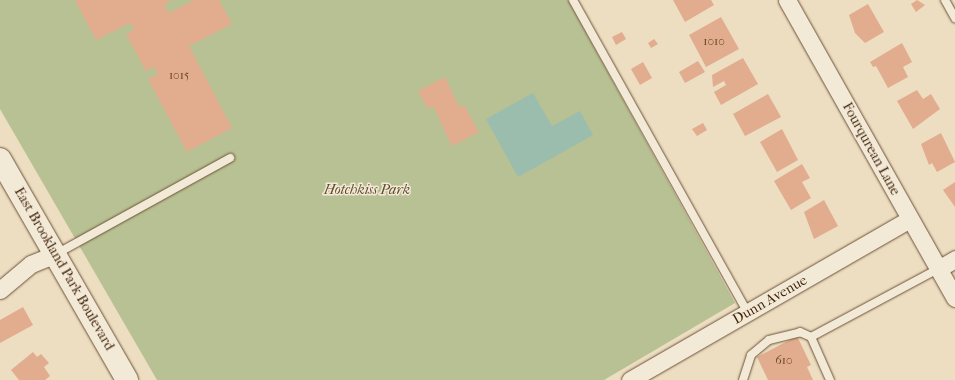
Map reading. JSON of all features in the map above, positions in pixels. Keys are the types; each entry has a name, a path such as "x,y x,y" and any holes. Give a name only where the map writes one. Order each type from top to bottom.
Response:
{"main road":[{"name":"East Brookland Park Boulevard","path":"0,159 56,254 127,380"}],"street":[{"name":"Fourqurean Lane","path":"787,0 955,298"},
{"name":"Dunn Avenue","path":"630,380 910,219"},
{"path":"0,290 30,264 56,254"},
{"path":"938,269 955,259"}],"lane":[{"path":"573,0 748,313"},
{"path":"945,0 955,18"},
{"path":"56,254 230,158"},
{"path":"811,337 938,269"},
{"path":"743,380 751,355 770,340 800,332 811,337 830,380"}],"green space":[{"name":"Hotchkiss Park","path":"0,0 568,0 735,303 604,380 157,380 0,109"}],"shaded area":[{"path":"533,93 552,126 580,111 593,135 518,177 486,119"}],"building":[{"path":"75,0 173,0 164,4 169,13 194,0 219,0 232,24 189,46 232,128 187,152 148,79 158,74 154,67 146,71 126,34 134,30 130,23 96,40"},
{"path":"673,0 711,0 714,5 685,22"},
{"path":"917,0 925,5 916,12 911,4"},
{"path":"868,4 884,32 865,43 855,33 849,15"},
{"path":"721,17 739,49 706,67 689,35"},
{"path":"622,32 626,39 616,45 612,37"},
{"path":"654,39 658,44 651,48 648,43"},
{"path":"902,43 912,62 903,67 908,77 888,88 876,66 873,67 870,62"},
{"path":"743,58 758,84 721,105 714,92 726,85 724,81 713,87 712,75"},
{"path":"698,61 705,72 685,83 679,72"},
{"path":"643,62 652,78 640,85 631,69"},
{"path":"445,77 459,107 464,105 479,132 452,146 433,106 428,109 418,91"},
{"path":"917,90 923,99 931,94 940,109 913,129 897,101"},
{"path":"768,94 781,117 745,136 733,114"},
{"path":"703,123 707,130 697,136 692,129"},
{"path":"782,129 798,160 777,172 760,142"},
{"path":"941,133 955,162 937,172 932,163 929,165 921,144"},
{"path":"802,164 810,178 802,182 811,198 791,210 774,181"},
{"path":"955,182 955,207 943,190"},
{"path":"824,200 838,226 814,239 804,212"},
{"path":"23,307 33,325 0,343 0,320"},
{"path":"797,336 811,365 807,367 813,380 768,380 757,357"},
{"path":"33,352 37,357 41,354 49,363 44,367 50,376 45,380 19,380 11,370"}]}
